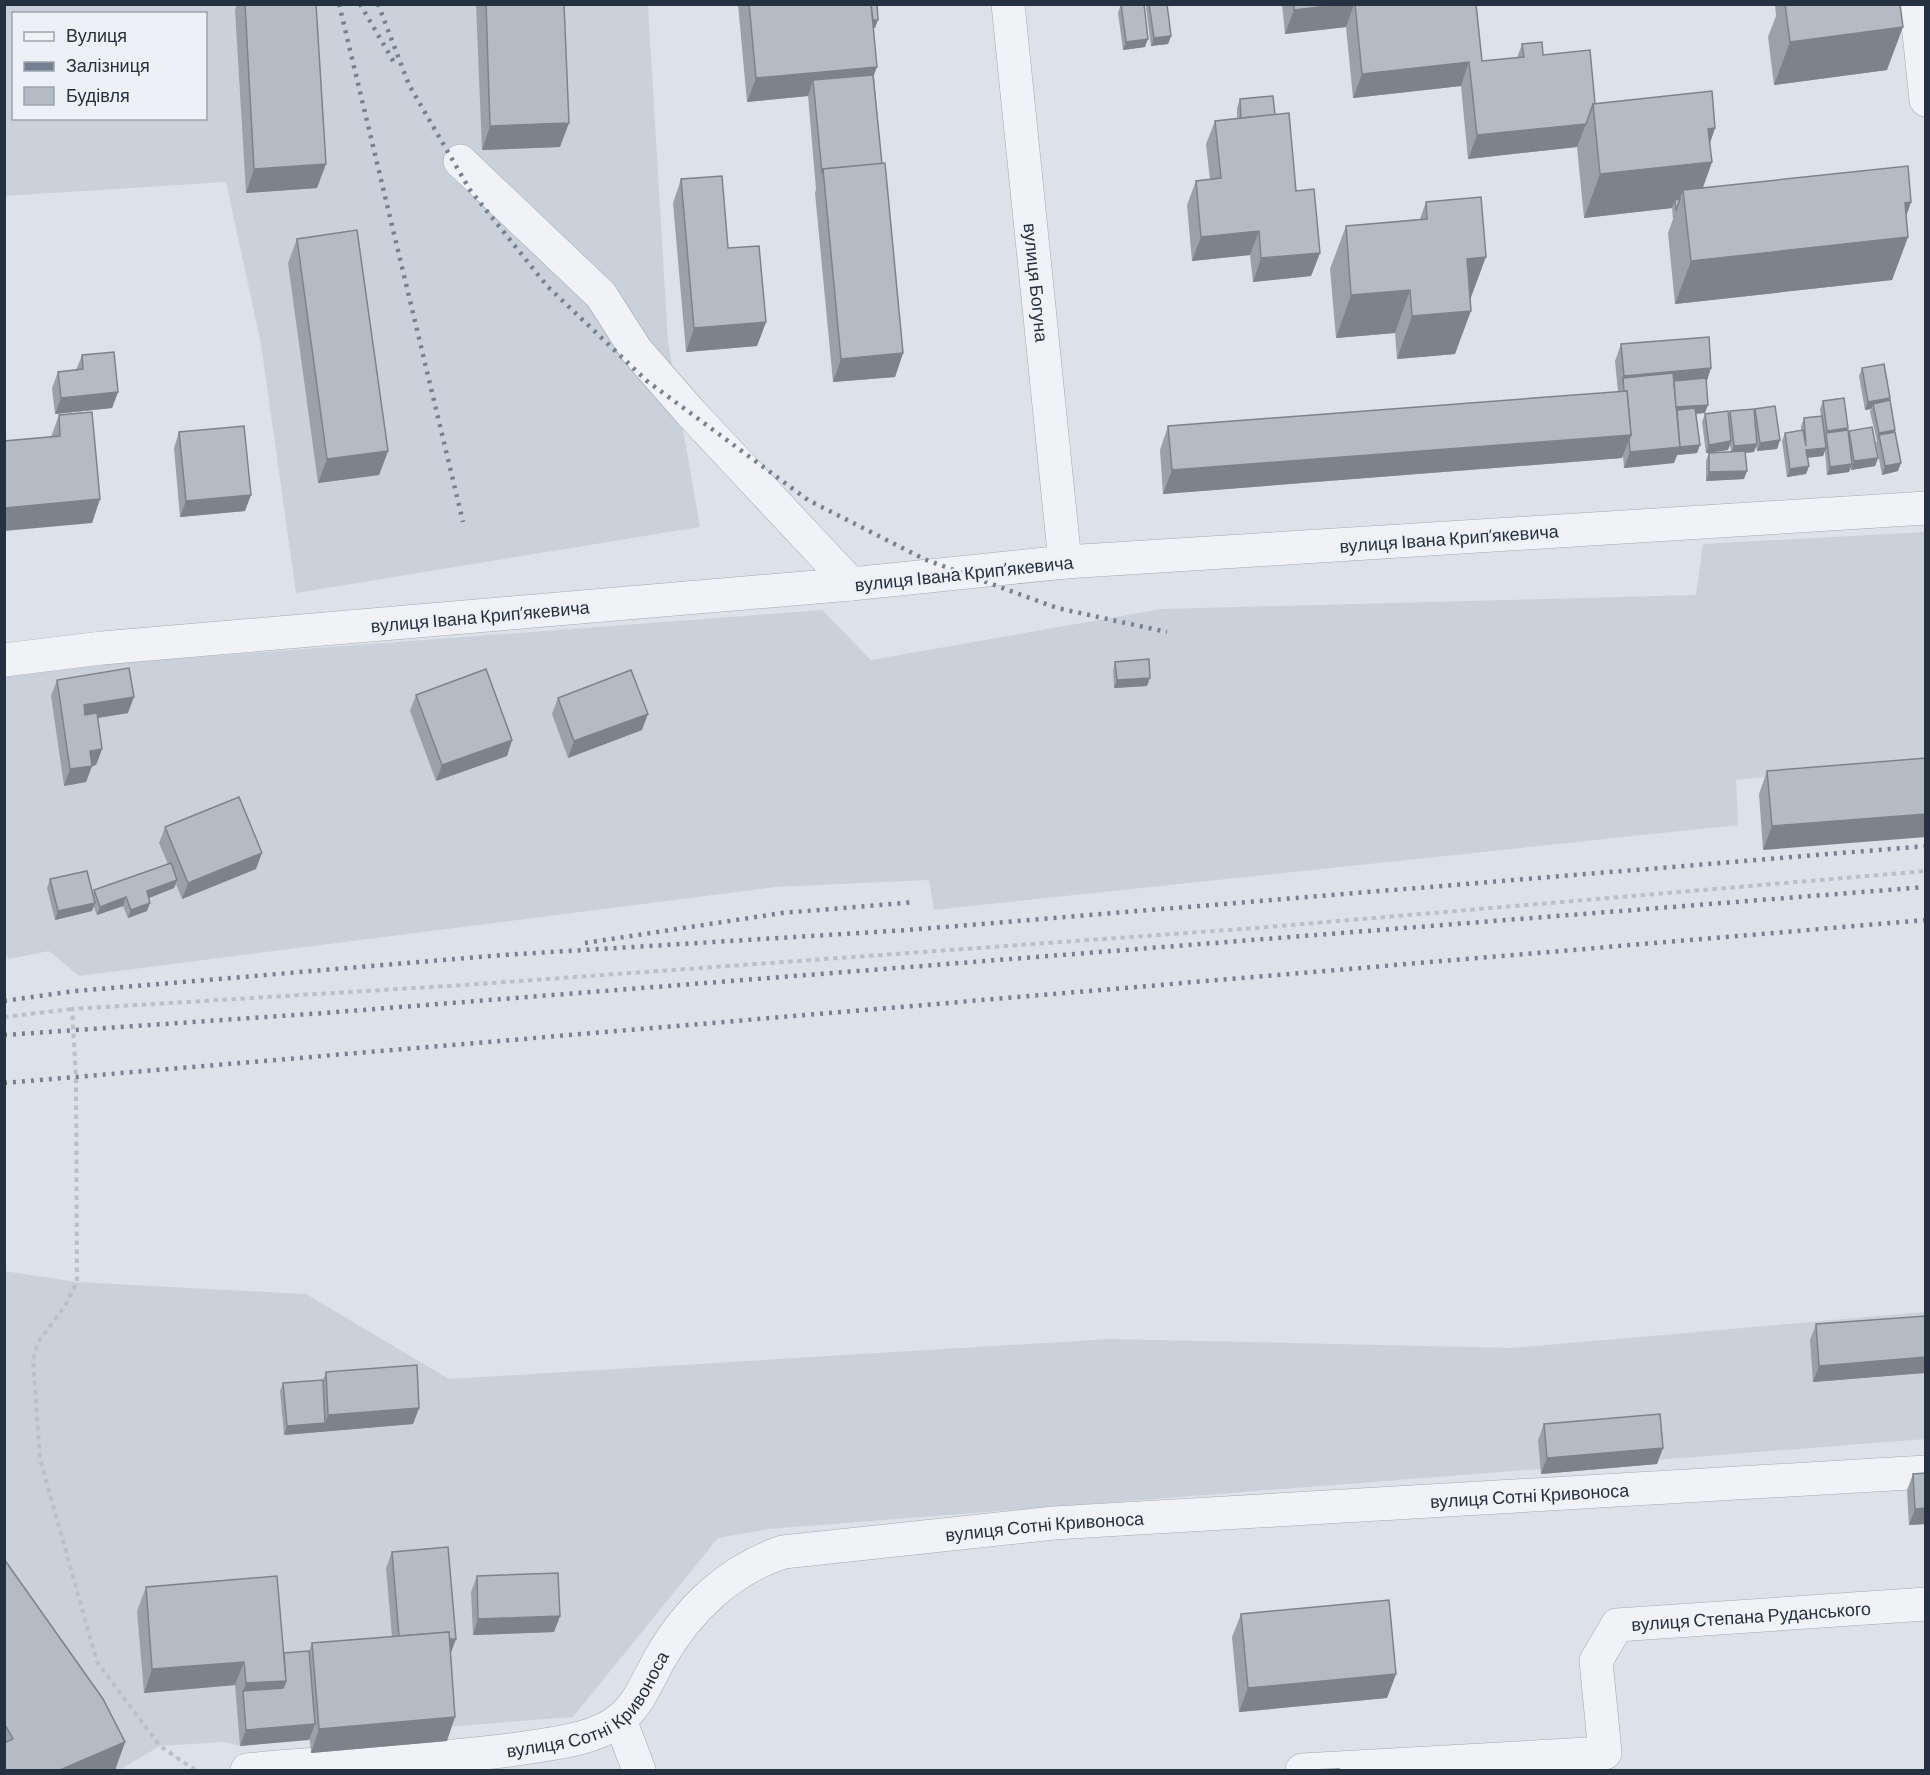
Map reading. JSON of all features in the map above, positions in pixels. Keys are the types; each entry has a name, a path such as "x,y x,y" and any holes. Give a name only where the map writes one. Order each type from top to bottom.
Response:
{"street":[{"name":"вулиця Богуна","path":"1008,4 1065,562"},
{"path":"1916,4 1926,100"},
{"path":"460,160 601,296 636,350 659,377 851,585"},
{"name":"вулиця Івана Крипʼякевича","path":"4,660 102,648 851,585 1065,562 1926,508"},
{"name":"вулиця Сотні Кривоноса","path":"247,1770 500,1752 572,1739 620,1720 639,1697 673,1637 693,1612 740,1572 760,1559 783,1552 1054,1523 1926,1472"},
{"name":"вулиця Степана Руданського","path":"1302,1770 1605,1753 1596,1661 1617,1625 1926,1604"},
{"path":"620,1720 639,1770"}],"path":[{"path":"4,1017 72,1009 476,984 1256,928 1926,872"},
{"path":"72,1009 76,1068 77,1282 65,1306 38,1342 33,1359 40,1459 97,1662 160,1746 195,1770"}],"shaded area":[{"path":"5,5 648,5 668,342 700,527 296,593 261,344 226,182 5,196"},
{"path":"1925,532 1925,762 1736,780 1738,825 934,910 929,880 775,887 79,976 49,951 9,959 5,953 4,675 27,670 822,610 871,660 1162,609 1696,595 1703,544"},
{"path":"4,1271 77,1282 306,1294 449,1379 1111,1339 1513,1348 1925,1312 1925,1439 769,1529 718,1538 573,1717 446,1727 311,1753 309,1740 240,1746 224,1742 160,1746 119,1770 5,1770"}],"building":[{"path":"245,4 316,4 326,164 254,169"},
{"path":"486,4 564,4 569,123 490,126"},
{"path":"749,4 871,4 877,67 756,78"},
{"path":"871,4 877,4 878,20 873,20"},
{"path":"1121,4 1144,4 1148,39 1126,42"},
{"path":"1149,4 1167,4 1171,36 1154,38"},
{"path":"1294,4 1344,4 1294,10"},
{"path":"1355,4 1476,4 1482,61 1524,57 1522,44 1542,42 1543,55 1590,50 1595,104 1593,104 1586,124 1477,135 1469,62 1362,74"},
{"path":"1785,4 1900,4 1903,27 1790,42"},
{"path":"873,75 882,164 823,169 822,173 813,80"},
{"path":"1712,91 1715,128 1708,129 1712,162 1600,174 1593,104"},
{"path":"1273,96 1275,115 1241,118 1240,99"},
{"path":"1289,113 1296,191 1314,189 1320,253 1261,258 1259,231 1201,237 1196,181 1221,178 1215,121"},
{"path":"885,163 903,353 841,359 823,169"},
{"path":"1908,166 1911,202 1905,203 1908,237 1691,261 1683,190"},
{"path":"722,176 728,248 759,246 766,322 694,328 681,179"},
{"path":"1481,197 1486,257 1467,259 1471,311 1412,316 1410,290 1351,295 1346,226 1427,219 1426,202"},
{"path":"1680,199 1676,211 1675,200"},
{"path":"357,230 388,451 327,459 297,239"},
{"path":"1709,337 1711,368 1624,376 1621,344"},
{"path":"114,352 118,392 61,398 58,372 83,369 82,355"},
{"path":"1884,364 1890,398 1868,402 1862,368"},
{"path":"1673,373 1680,447 1630,452 1631,435 1627,391 1624,391 1623,378"},
{"path":"1706,378 1708,405 1676,407 1674,381"},
{"path":"1627,391 1631,435 1172,470 1168,426"},
{"path":"1844,398 1848,428 1827,431 1823,401"},
{"path":"1890,400 1895,430 1879,433 1873,404"},
{"path":"1775,406 1780,440 1760,443 1755,409"},
{"path":"1695,408 1700,445 1680,447 1677,410"},
{"path":"1754,409 1757,444 1734,446 1730,411"},
{"path":"1728,411 1731,441 1709,445 1705,414"},
{"path":"92,412 100,499 4,508 4,441 60,436 59,415"},
{"path":"1822,416 1826,448 1806,450 1809,466 1790,469 1785,433 1803,430 1806,446 1804,418"},
{"path":"244,426 251,495 186,501 179,432"},
{"path":"1872,427 1878,458 1854,461 1849,431"},
{"path":"1848,430 1852,464 1830,467 1826,433"},
{"path":"1895,432 1901,463 1885,466 1879,435"},
{"path":"1745,451 1747,471 1709,472 1709,453"},
{"path":"1149,659 1150,678 1117,680 1115,662"},
{"path":"129,668 134,697 84,705 85,715 97,713 102,749 90,751 92,766 70,769 57,680"},
{"path":"486,669 512,740 442,765 416,695"},
{"path":"631,670 648,714 574,741 558,698"},
{"path":"1926,758 1926,814 1772,826 1767,771"},
{"path":"239,797 262,853 188,883 165,827"},
{"path":"171,863 177,880 147,891 150,903 131,910 126,897 100,907 94,890"},
{"path":"87,871 95,903 58,911 50,879"},
{"path":"1926,1316 1926,1357 1819,1366 1816,1324"},
{"path":"417,1365 419,1408 328,1415 326,1372"},
{"path":"323,1380 325,1423 287,1426 283,1383"},
{"path":"1660,1414 1663,1448 1547,1458 1544,1424"},
{"path":"1926,1473 1926,1508 1915,1509 1913,1474"},
{"path":"448,1547 456,1639 449,1639 449,1632 399,1636 392,1552"},
{"path":"4,1559 103,1699 125,1742 60,1770 4,1770 4,1743 13,1739 4,1723"},
{"path":"558,1573 560,1616 478,1619 477,1576"},
{"path":"277,1576 286,1681 246,1683 244,1662 152,1669 146,1587"},
{"path":"1389,1600 1396,1674 1248,1688 1241,1614"},
{"path":"449,1632 455,1717 319,1729 312,1643"},
{"path":"309,1651 315,1724 246,1730 243,1691 283,1688 286,1681 284,1653"}],"railway":[{"path":"339,4 463,522"},
{"path":"360,4 395,64"},
{"path":"378,4 409,85 470,190 547,286 647,381 808,500 924,559 1057,608 1167,632"},
{"path":"4,1001 75,991 503,955 908,930 1926,846"},
{"path":"4,1035 324,1013 1926,887"},
{"path":"585,943 782,913 915,902"},
{"path":"4,1083 1926,920"}]}
